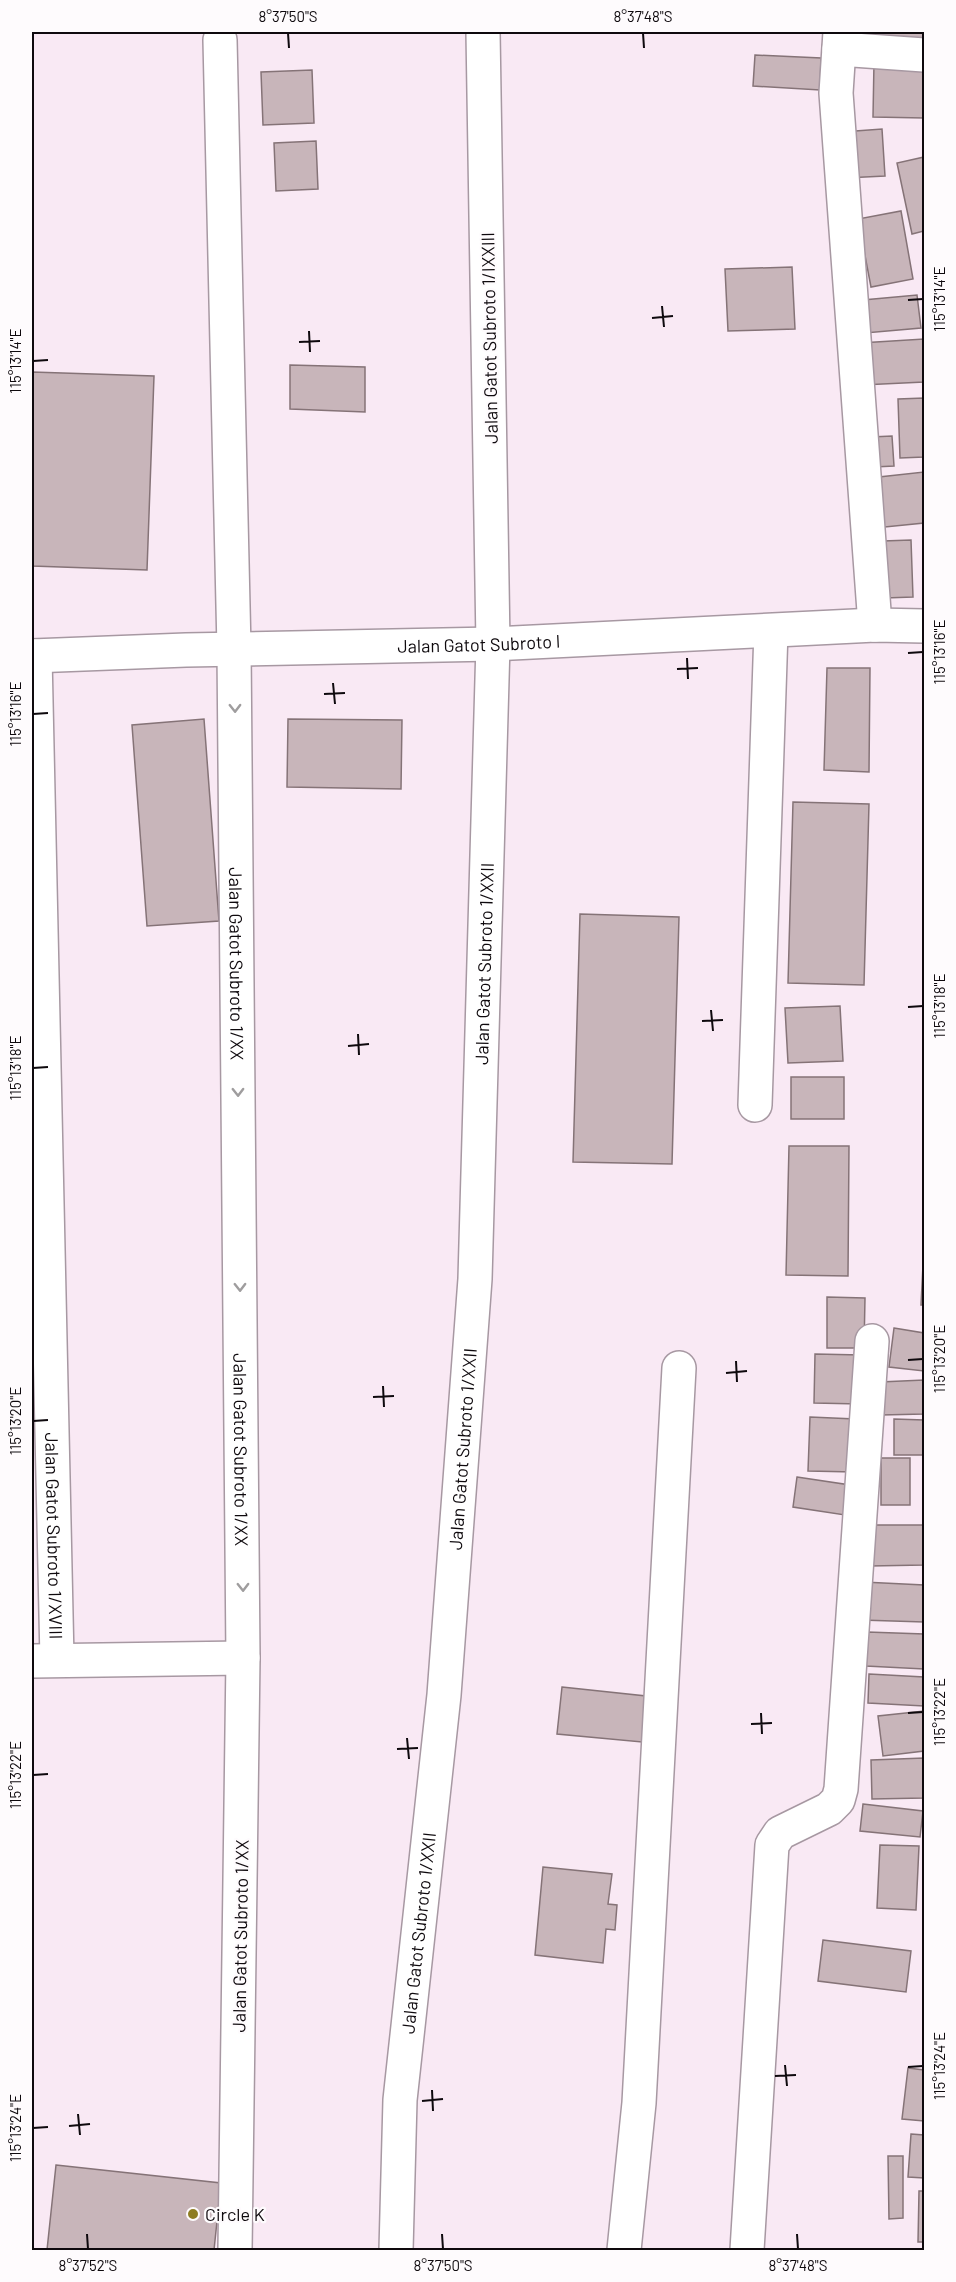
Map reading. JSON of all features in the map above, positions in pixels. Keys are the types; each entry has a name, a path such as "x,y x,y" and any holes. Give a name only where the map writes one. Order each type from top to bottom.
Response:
{"street":[{"name":"Jalan Gatot Subroto 1/IXXIII","path":"483,32 493,644"},
{"name":"Jalan Gatot Subroto 1/XX","path":"220,40 234,649 243,1658 235,2250"},
{"path":"875,626 836,93 840,40 924,55"},
{"name":"Jalan Gatot Subroto I","path":"33,656 493,644 875,626 924,626"},
{"path":"754,1105 771,631"},
{"name":"Jalan Gatot Subroto 1/XXII","path":"396,2250 400,2100 444,1695 475,1280 493,644"},
{"name":"Jalan Gatot Subroto 1/XVIII","path":"33,656 44,1661"},
{"path":"747,2250 772,1845 780,1833 829,1809 838,1800 841,1789 872,1341"},
{"path":"624,2250 639,2103 679,1368"},
{"path":"44,1661 243,1658"}],"building":[{"path":"861,32 924,32 924,42 862,44"},
{"path":"755,55 821,58 820,90 753,86"},
{"path":"874,62 924,62 924,118 873,117"},
{"path":"312,70 314,123 263,125 261,72"},
{"path":"882,129 885,176 845,178 842,132"},
{"path":"316,141 318,189 276,191 274,143"},
{"path":"924,157 924,231 912,234 897,163"},
{"path":"901,211 913,279 871,287 858,219"},
{"path":"792,267 795,329 728,331 725,269"},
{"path":"917,295 921,328 865,333 863,300"},
{"path":"924,339 924,382 862,385 860,343"},
{"path":"290,365 365,367 365,412 290,409"},
{"path":"32,372 154,376 147,570 32,566"},
{"path":"924,398 924,457 900,458 898,399"},
{"path":"892,436 894,466 874,467 871,437"},
{"path":"924,472 924,523 875,528 870,478"},
{"path":"911,540 913,597 885,598 883,541"},
{"path":"827,668 870,668 869,772 824,770"},
{"path":"204,719 219,921 147,926 132,725"},
{"path":"288,719 402,720 401,789 287,787"},
{"path":"793,802 869,804 864,985 788,983"},
{"path":"580,914 679,917 672,1164 573,1162"},
{"path":"840,1006 843,1061 788,1063 785,1008"},
{"path":"791,1077 844,1077 844,1119 791,1119"},
{"path":"789,1146 849,1146 848,1276 786,1275"},
{"path":"924,1245 924,1305 921,1305"},
{"path":"827,1297 865,1298 864,1348 827,1348"},
{"path":"894,1328 924,1333 924,1371 889,1367"},
{"path":"815,1354 861,1355 860,1404 814,1403"},
{"path":"924,1380 924,1414 881,1415 880,1382"},
{"path":"810,1417 855,1419 854,1472 808,1471"},
{"path":"894,1419 924,1420 924,1455 894,1455"},
{"path":"881,1458 910,1458 910,1505 881,1505"},
{"path":"797,1477 850,1485 845,1515 793,1507"},
{"path":"870,1525 924,1525 924,1565 870,1566"},
{"path":"863,1582 924,1585 924,1622 861,1620"},
{"path":"867,1632 924,1634 924,1669 866,1666"},
{"path":"869,1674 924,1677 924,1706 868,1703"},
{"path":"562,1687 646,1696 642,1742 557,1734"},
{"path":"924,1711 924,1751 883,1756 878,1716"},
{"path":"924,1758 924,1798 872,1799 871,1760"},
{"path":"863,1804 923,1811 920,1837 860,1831"},
{"path":"880,1845 919,1846 916,1910 877,1908"},
{"path":"543,1867 612,1874 608,1904 617,1905 615,1930 606,1929 603,1963 535,1955"},
{"path":"823,1940 911,1951 906,1992 818,1981"},
{"path":"908,2068 924,2070 924,2121 902,2119"},
{"path":"911,2134 924,2135 924,2178 908,2177"},
{"path":"888,2156 903,2156 903,2218 889,2219"},
{"path":"56,2165 221,2183 214,2250 47,2250"},
{"path":"919,2191 924,2191 924,2242 918,2242"}],"place":[{"name":"Circle K","path":"193,2214"}]}
